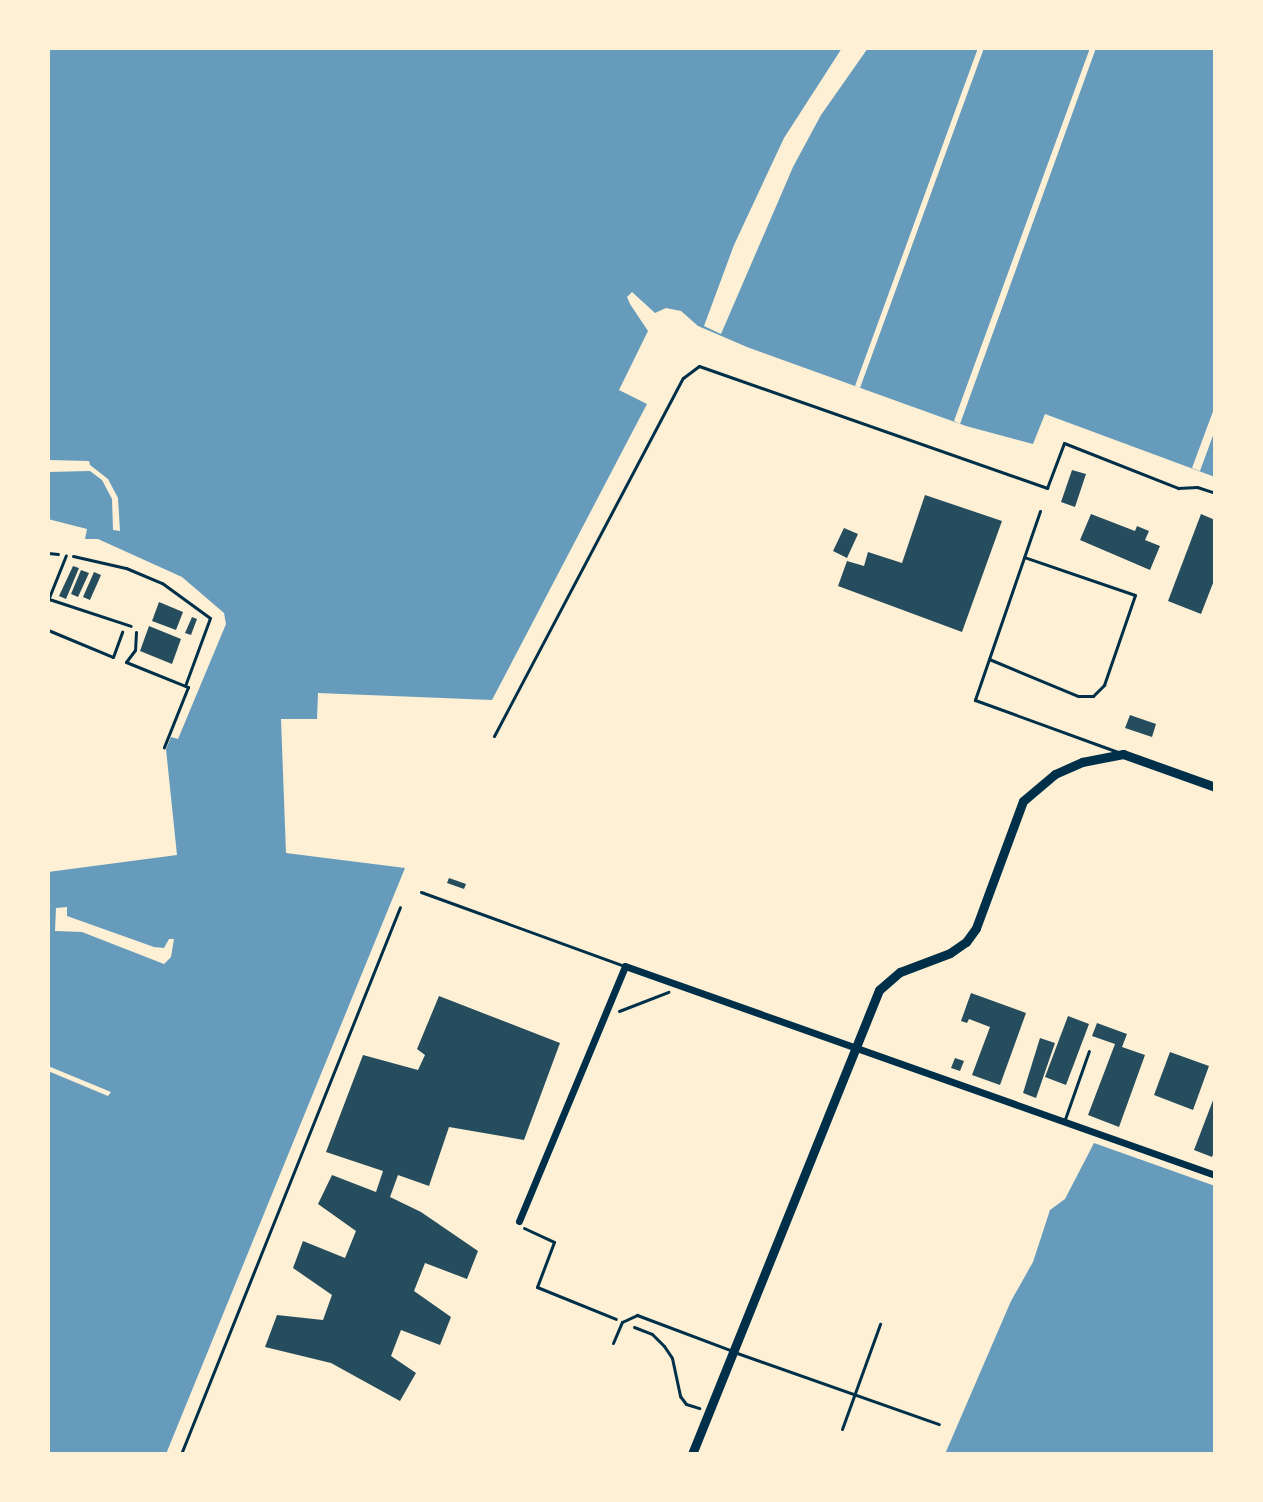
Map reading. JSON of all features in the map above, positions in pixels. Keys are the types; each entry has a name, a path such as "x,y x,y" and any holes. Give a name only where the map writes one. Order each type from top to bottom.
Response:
{"street":[{"path":"692,1454 879,990 900,972 950,953 966,942 976,928 1023,801 1055,774 1082,762 1123,754 1215,787"},
{"path":"519,1221 625,966 1215,1175"}],"lane":[{"path":"494,736 683,378 699,366 1047,488 1064,443 1178,488 1197,487 1215,493"},
{"path":"1040,511 975,700 1123,754"},
{"path":"66,555 48,599 131,626"},
{"path":"989,659 1078,696 1093,696 1104,685 1135,595 1024,557"},
{"path":"421,892 625,966"},
{"path":"181,1454 400,907"},
{"path":"1064,1122 1089,1051"},
{"path":"613,1343 622,1322 630,1316 645,1316 939,1424"},
{"path":"842,1429 880,1324"}],"path":[{"path":"48,553 126,568 162,583 210,618 185,686"},
{"path":"48,630 113,657 119,634 131,626 136,629 137,639 126,662 188,687 164,747"},
{"path":"604,1017 681,987"},
{"path":"519,1221 526,1232 554,1242 537,1287 652,1334 672,1358 680,1396 686,1404 710,1412"}],"water":[{"path":"48,48 1215,48 1215,477 1045,414 1033,444 966,426 747,347 698,326 681,311 666,308 655,313 632,292 627,297 648,331 619,390 647,404 492,700 318,693 317,719 281,719 286,853 405,868 166,1454 48,1454 48,872 177,855 166,749 171,737 178,739 226,624 224,613 182,577 98,539 85,539 87,529 48,519"},
{"path":"1094,1143 1215,1186 1215,1454 945,1454 1011,1301 1033,1262 1050,1210 1065,1199"}],"pier":[{"path":"842,48 868,48 821,115 793,167 721,334 704,326 734,245 784,138"},
{"path":"978,48 984,48 860,388 855,386"},
{"path":"1090,48 1096,48 960,424 954,421"},
{"path":"1215,406 1215,430 1200,471 1192,468"},
{"path":"48,460 89,461 108,479 118,498 120,531 113,530 112,499 102,480 90,471 48,472"},
{"path":"67,907 67,916 154,947 164,948 169,939 174,939 171,957 164,964 82,932 55,931 56,908"},
{"path":"48,1066 111,1092 108,1096 48,1071"}],"building":[{"path":"1072,470 1086,474 1075,507 1061,502"},
{"path":"925,495 1002,521 962,632 838,586 847,561 864,566 868,552 902,563"},
{"path":"1091,514 1135,531 1137,526 1149,531 1145,540 1160,546 1150,570 1080,540"},
{"path":"1201,514 1215,520 1215,578 1201,614 1168,601"},
{"path":"844,528 858,534 847,558 833,551"},
{"path":"73,566 79,568 66,599 59,596"},
{"path":"81,570 89,573 78,597 71,594"},
{"path":"94,572 101,575 90,600 83,597"},
{"path":"159,602 183,612 176,630 152,621"},
{"path":"192,617 197,619 191,635 185,633"},
{"path":"149,626 181,639 172,664 140,651"},
{"path":"1130,715 1156,724 1152,737 1125,728"},
{"path":"449,878 466,884 464,889 447,883"},
{"path":"971,993 1026,1013 1000,1085 972,1075 990,1027 969,1019 967,1023 961,1021"},
{"path":"439,996 560,1043 524,1140 449,1127 429,1186 398,1175 390,1197 421,1212 478,1251 467,1279 425,1263 414,1291 451,1317 440,1345 401,1330 391,1356 416,1373 400,1401 331,1363 265,1347 277,1315 323,1320 332,1295 293,1268 303,1241 345,1258 356,1231 318,1204 332,1175 376,1192 383,1171 326,1152 363,1055 418,1070 425,1055 417,1049"},
{"path":"1068,1016 1089,1024 1066,1085 1045,1077"},
{"path":"1097,1023 1127,1034 1122,1047 1145,1055 1119,1127 1088,1115 1115,1044 1092,1036"},
{"path":"1040,1038 1055,1043 1036,1098 1023,1093"},
{"path":"1170,1052 1209,1066 1193,1110 1154,1095"},
{"path":"955,1058 964,1061 960,1071 951,1068"},
{"path":"1215,1095 1215,1149 1212,1157 1194,1150"}]}
